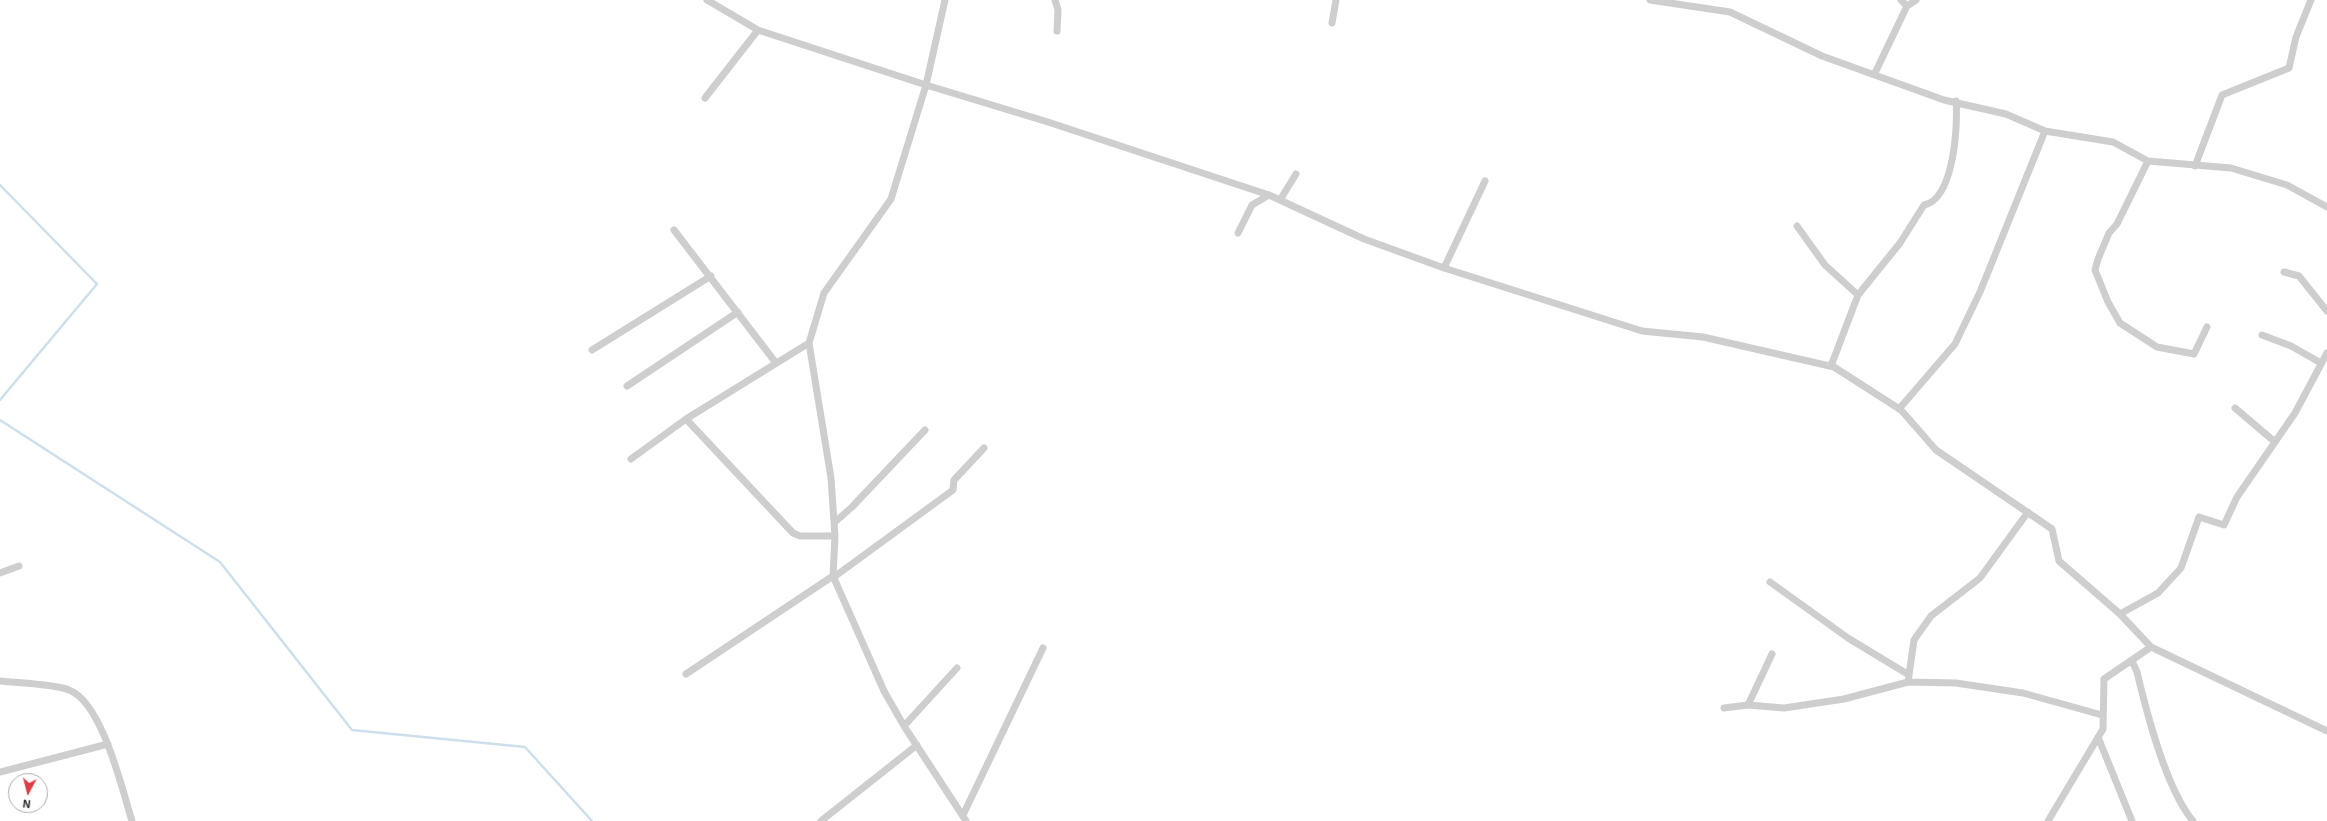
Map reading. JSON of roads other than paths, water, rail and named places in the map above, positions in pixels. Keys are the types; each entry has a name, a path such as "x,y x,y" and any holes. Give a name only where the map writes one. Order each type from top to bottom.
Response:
{"street":[{"path":"707,0 758,30 926,85 1048,122 1269,195 1364,239 1444,268 1642,331 1703,337 1831,366 1899,409 1936,450 2052,529 2059,561 2120,614 2151,647 2327,731"},
{"path":"945,0 926,85 891,199 824,293 809,343 831,478 836,536 834,577 884,691 904,726 965,818"},
{"path":"1055,0 1058,10 1057,31"},
{"path":"1332,23 1336,0"},
{"path":"1650,0 1730,12 1822,56 1875,73 1944,100 1956,101 2006,114 2045,131 2113,142 2148,161 2231,168 2287,185 2327,207"},
{"path":"1901,0 1907,6"},
{"path":"1875,73 1907,6 1916,0"},
{"path":"2195,166 2222,95 2289,68 2296,37 2311,0"},
{"path":"705,98 758,30"},
{"path":"1831,366 1858,295 1900,243 1924,205 1930,204 1937,198 1943,187 1956,140 1956,101"},
{"path":"1899,409 1954,344 1980,292 2045,131"},
{"path":"2148,161 2110,233 2098,259 2095,270 2108,302 2120,323 2156,347 2194,354 2207,327"},
{"path":"1280,200 1296,174"},
{"path":"1444,268 1485,181"},
{"path":"1238,233 1252,205 1269,195"},
{"path":"1797,226 1825,265 1858,295"},
{"path":"674,230 711,276 776,363"},
{"path":"2284,272 2299,276 2327,312"},
{"path":"592,350 711,276"},
{"path":"627,386 738,312"},
{"path":"2262,335 2275,342 2290,346 2321,363"},
{"path":"631,459 686,419 809,343"},
{"path":"2120,614 2158,593 2181,568 2199,517 2224,525 2237,497 2295,413 2327,353"},
{"path":"2235,408 2275,442"},
{"path":"686,419 793,533 800,536 836,536"},
{"path":"835,522 852,507 925,430"},
{"path":"686,674 834,577 953,490 954,480 984,448"},
{"path":"1908,678 1914,640 1931,616 1980,578 2028,512"},
{"path":"0,573 18,566"},
{"path":"1770,582 1848,638 1908,678"},
{"path":"2048,821 2103,729 2102,715 2104,679 2151,647"},
{"path":"965,818 1043,648"},
{"path":"1748,705 1772,654"},
{"path":"2132,660 2137,672 2157,744 2182,808 2194,821"},
{"path":"904,726 957,668"},
{"path":"1724,708 1748,705 1784,708 1836,700 1908,678 1956,683 2023,693 2102,715"},
{"path":"0,681 68,689 80,695 105,735 132,821"},
{"path":"2098,737 2132,821"},
{"path":"0,772 108,744"},
{"path":"821,821 917,745"}],"waterway":[{"path":"0,185 97,284 0,400"},
{"path":"0,420 220,562 352,730 525,747 592,821"}]}
